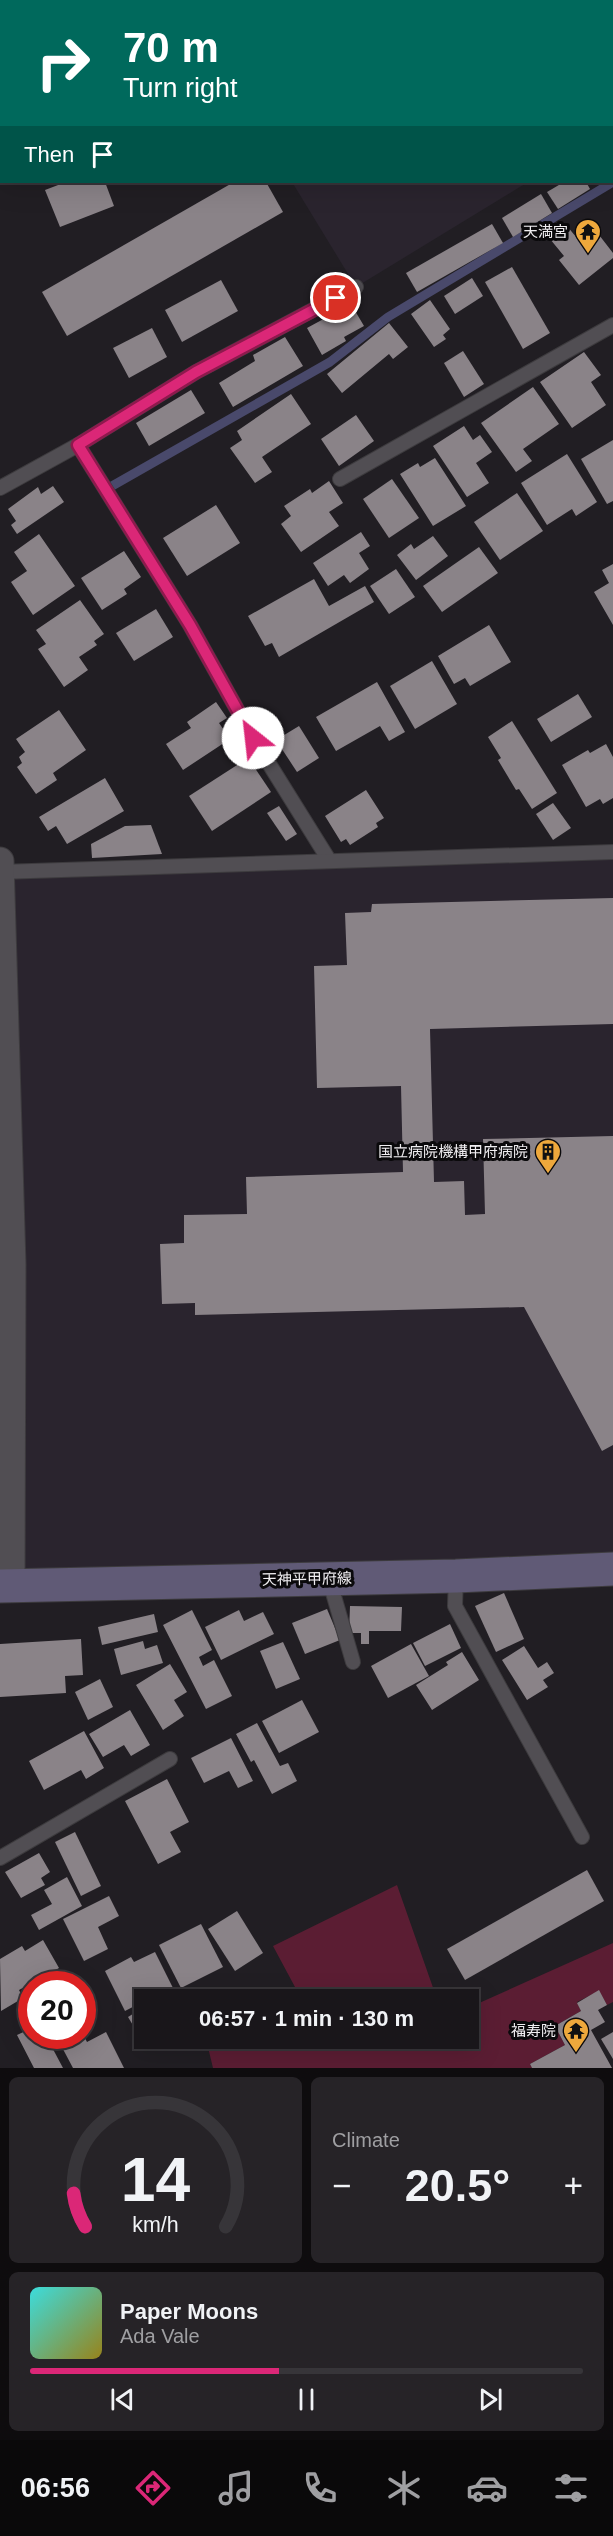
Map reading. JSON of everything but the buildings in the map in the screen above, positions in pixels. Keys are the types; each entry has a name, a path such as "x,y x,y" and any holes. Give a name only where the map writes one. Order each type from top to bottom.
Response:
{"main road":[{"name":"天神平甲府線","path":"5,1586 456,1576 613,1569"}],"street":[{"path":"0,861 12,1264 5,1586"}],"lane":[{"path":"0,488 78,445 196,372 356,287"},
{"path":"340,479 613,326"},
{"path":"78,445 190,625 253,738 329,860"},
{"path":"0,872 613,852"},
{"path":"456,1576 455,1606 582,1837"},
{"path":"329,1579 353,1662"},
{"path":"0,1858 170,1759"}],"shaded area":[{"path":"293,183 526,183 356,287"},
{"path":"613,852 613,1569 11,1586 0,872"},
{"path":"397,1885 433,1989 290,1989 295,1987 273,1946"},
{"path":"613,1943 613,2002 607,2005 599,1991 577,2002 581,2011 555,2026 565,2045 530,2064 532,2068 213,2068 208,2049 479,2049 479,2003"}],"waterway":[{"path":"105,490 330,362 388,317 611,183"}],"place":[{"name":"天満宮","path":"588,255"},
{"name":"国立病院機構甲府病院","path":"548,1175"},
{"name":"福寿院","path":"576,2054"}],"route":[{"path":"253,738 190,625 78,445 196,372 336,298"}]}
